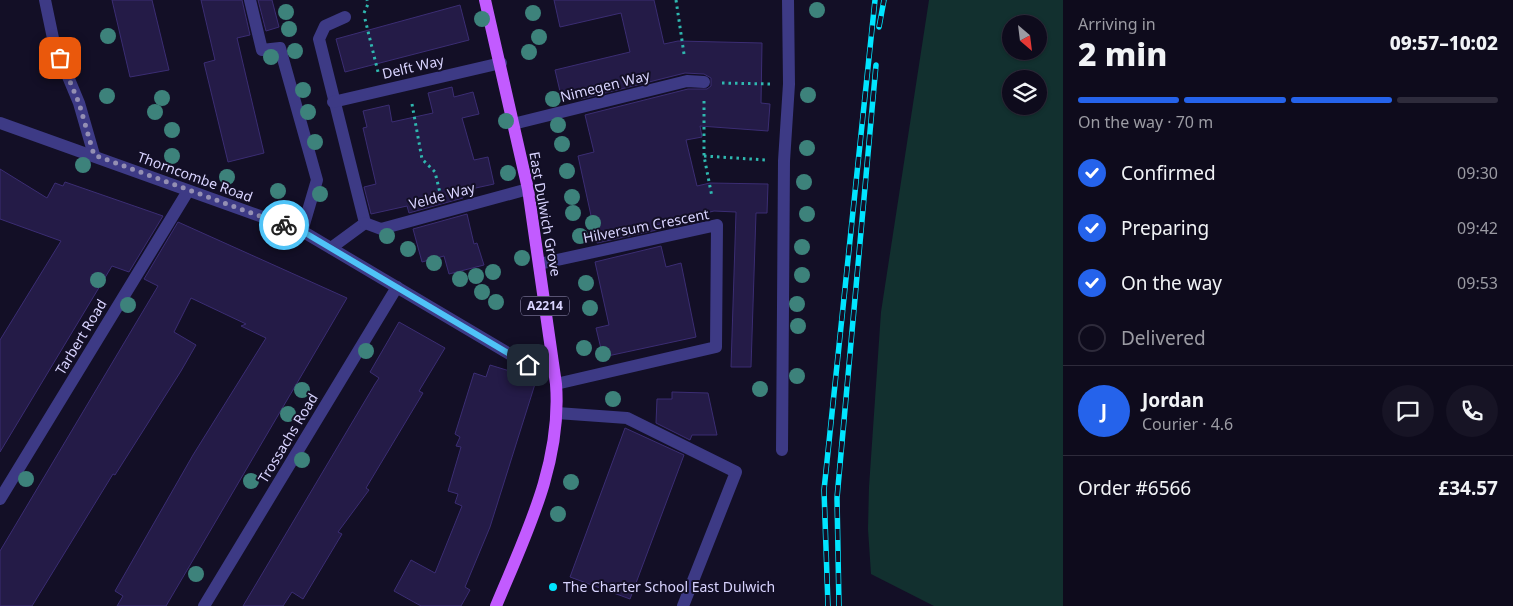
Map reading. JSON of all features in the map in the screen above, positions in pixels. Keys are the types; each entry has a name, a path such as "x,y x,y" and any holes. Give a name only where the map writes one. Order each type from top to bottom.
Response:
{"main road":[{"name":"East Dulwich Grove","path":"485,0 501,63 528,189 556,384 557,413 556,430 547,477 496,606"}],"street":[{"path":"45,0 54,43 79,103 94,155"},
{"path":"250,0 262,50 280,48 317,180 302,231"},
{"path":"782,450 784,161 789,84 788,0"},
{"path":"331,248 365,223 333,102 319,39 324,26 345,17"},
{"name":"Delft Way","path":"333,102 501,63"},
{"name":"Nimegen Way","path":"513,124 687,81 704,82"},
{"name":"Thorncombe Road","path":"0,123 94,155 302,231 528,365"},
{"name":"Velde Way","path":"365,223 381,229 528,189"},
{"name":"Tarbert Road","path":"0,499 188,190"},
{"name":"Hilversum Crescent","path":"539,264 717,225 716,347 556,384"},
{"name":"Trossachs Road","path":"204,606 397,286"},
{"path":"557,413 627,418 736,472 683,606"}],"path":[{"path":"367,0 368,4 364,13 382,90"},
{"path":"676,0 684,54"},
{"path":"712,197 704,156 704,82 789,84"},
{"path":"408,84 422,159 435,172 444,211"},
{"path":"704,156 784,161"}],"green space":[{"path":"929,0 1063,0 1063,606 934,606 871,574 868,529 869,487 881,312"}],"building":[{"path":"112,0 152,0 169,70 130,77"},
{"path":"201,0 242,0 250,35 237,38 264,153 228,162 204,63 215,60"},
{"path":"258,0 272,0 279,27 266,31"},
{"path":"554,0 654,0 664,44 678,41 762,43 761,103 770,104 768,131 700,126 702,137 686,140 697,186 710,183 768,184 767,213 756,213 751,367 731,367 736,212 714,211 656,225 657,230 597,243 578,156 594,152 585,115 688,89 707,89 711,86 711,78 704,74 685,73 581,99 580,96 562,100 555,70 630,52 621,13 560,27"},
{"path":"460,5 469,40 345,72 336,39"},
{"path":"452,87 454,97 473,92 479,114 462,118 474,160 488,157 494,184 462,191 463,198 409,213 407,206 371,214 364,187 376,184 363,128 367,127 363,111 389,105 392,122 433,113 428,93"},
{"path":"0,169 47,198 55,183 63,186 65,182 163,216 129,272 112,266 0,452 0,340 61,241 0,219"},
{"path":"467,214 474,244 477,243 484,265 449,274 444,256 422,262 413,229"},
{"path":"178,222 347,298 166,606 117,606 123,596 115,591 193,455 266,338 241,326 246,324 191,298 174,332 196,345 181,371 115,475 113,474 32,606 0,606 0,551 158,286 144,279"},
{"path":"661,246 666,267 681,263 696,337 603,357 596,328 609,325 595,262"},
{"path":"399,322 445,348 419,391 423,393 366,488 369,490 338,532 342,534 303,599 292,592 283,606 243,606 379,378 370,372"},
{"path":"490,365 513,372 512,377 535,384 490,527 465,587 470,590 461,606 421,606 394,591 411,560 435,573 462,506 455,503 458,494 448,491 461,447 456,446 460,437 455,434 474,373 486,377"},
{"path":"672,392 708,393 717,435 692,435 690,440 656,423 657,399 672,399"},
{"path":"625,428 684,455 630,599 570,577"}],"railway":[{"path":"828,606 824,490 875,0"},
{"path":"879,27 884,0"},
{"path":"839,606 837,498 876,65"}],"way so far":[{"path":"60,58 79,103 90,135 94,155 284,225"}],"place":[{"name":"The Charter School East Dulwich","path":"553,587"}],"route":[{"path":"284,225 302,231 528,365"}]}
